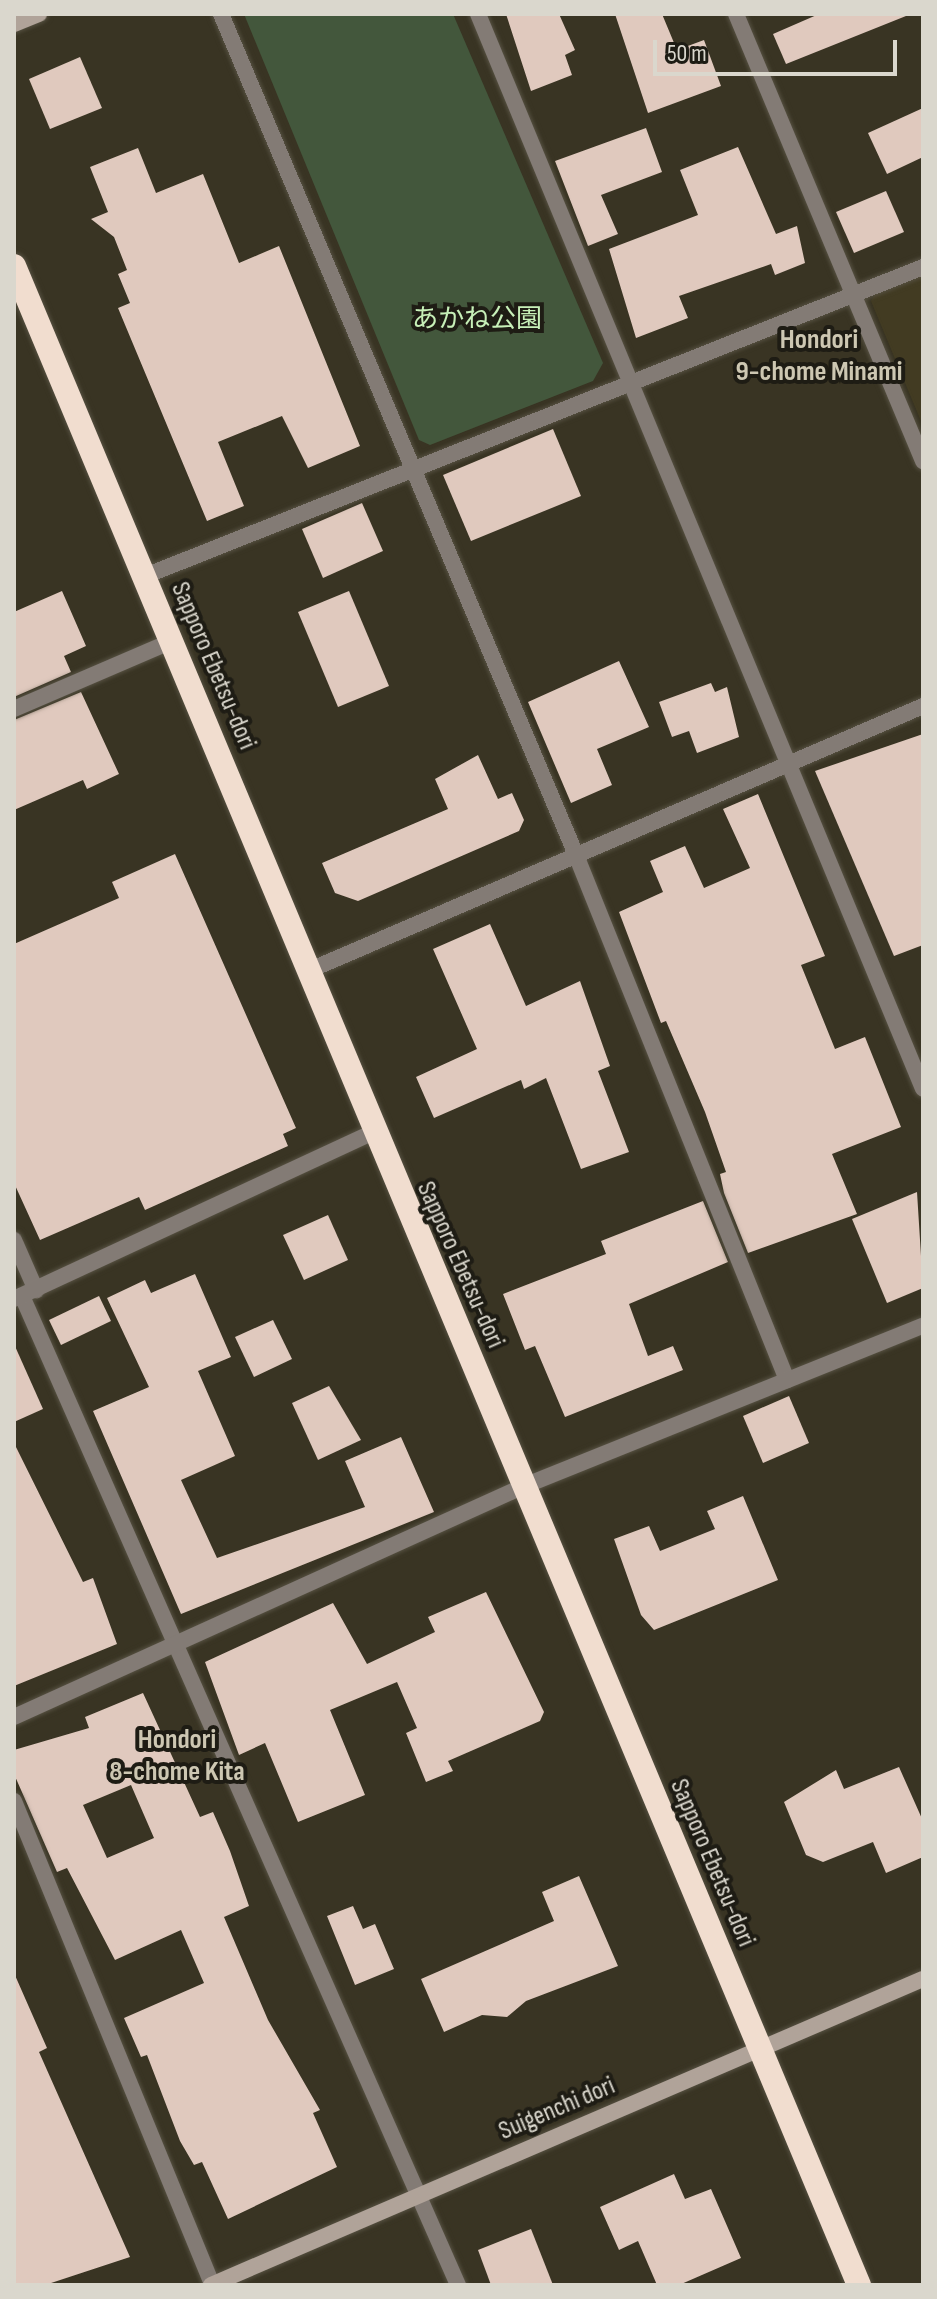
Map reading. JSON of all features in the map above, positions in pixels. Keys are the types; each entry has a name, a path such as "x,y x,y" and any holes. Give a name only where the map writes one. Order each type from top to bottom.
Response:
{"highway":[{"name":"Sapporo Ebetsu-dori","path":"14,266 310,970 372,1133 524,1486 859,2285"}],"street":[{"path":"14,24 39,14"},
{"path":"221,14 576,855 787,1380"},
{"path":"478,14 923,1089"},
{"path":"736,14 923,461"},
{"path":"145,576 632,387 923,267"},
{"path":"14,709 172,641"},
{"path":"310,970 923,706"},
{"path":"24,1295 372,1133"},
{"path":"14,1240 24,1295 458,2285"},
{"path":"14,1717 524,1486 923,1326"},
{"path":"14,1801 212,2285"},
{"name":"Suigenchi dori","path":"212,2285 923,1979"}],"shaded area":[{"path":"923,272 923,426 871,301 877,291"}],"green space":[{"name":"あかね公園","path":"244,14 453,14 603,363 593,381 430,445 419,440"}],"building":[{"path":"506,14 559,14 575,50 565,55 572,75 531,91"},
{"path":"615,14 662,14 677,50 704,40 721,86 648,113"},
{"path":"819,14 911,14 786,64 773,34"},
{"path":"80,57 102,108 50,129 29,79"},
{"path":"923,108 923,157 887,174 868,133"},
{"path":"646,128 662,172 601,195 618,234 588,246 555,161"},
{"path":"738,147 776,234 797,226 805,263 775,275 771,264 679,296 688,318 636,338 609,249 698,215 680,170"},
{"path":"138,148 156,193 203,174 239,263 279,246 360,446 308,468 282,416 218,442 244,506 207,521 118,308 130,303 118,274 127,270 114,237 91,219 108,212 90,167"},
{"path":"886,191 904,232 854,253 836,212"},
{"path":"553,429 581,496 471,541 443,475"},
{"path":"362,503 383,551 323,578 302,529"},
{"path":"62,591 86,646 64,656 71,672 14,697 14,612"},
{"path":"349,591 389,686 338,707 298,612"},
{"path":"619,661 649,727 597,749 612,785 571,803 528,702"},
{"path":"711,683 715,692 727,687 739,737 697,753 689,731 672,737 659,702"},
{"path":"81,692 119,774 87,789 83,780 14,810 14,720"},
{"path":"923,734 923,945 894,956 815,771"},
{"path":"478,755 498,799 512,793 524,820 519,831 358,901 335,893 322,863 448,809 435,779"},
{"path":"758,794 825,956 801,965 835,1049 865,1037 901,1127 832,1154 857,1214 748,1253 724,1193 720,1174 726,1172 705,1112 666,1021 661,1023 619,912 663,892 650,861 685,846 704,888 750,868 723,809"},
{"path":"175,854 296,1128 283,1134 288,1146 145,1210 139,1197 40,1240 14,1183 14,944 119,898 112,882"},
{"path":"490,924 526,1006 580,981 610,1066 598,1071 629,1152 581,1169 546,1078 524,1089 521,1080 434,1118 416,1077 477,1049 433,949"},
{"path":"917,1192 923,1288 887,1303 852,1219"},
{"path":"703,1201 728,1262 629,1304 648,1356 673,1346 683,1370 565,1417 535,1346 525,1350 503,1294 606,1254 601,1241"},
{"path":"328,1215 348,1260 304,1280 283,1235"},
{"path":"195,1274 231,1357 198,1371 235,1456 181,1480 217,1558 365,1507 345,1461 401,1437 434,1512 181,1614 93,1411 149,1387 107,1298 145,1280 151,1293"},
{"path":"99,1296 111,1321 61,1345 49,1320"},
{"path":"273,1320 292,1359 254,1377 235,1337"},
{"path":"14,1344 43,1409 14,1422"},
{"path":"329,1386 361,1440 318,1460 292,1403"},
{"path":"789,1396 809,1443 763,1463 743,1416"},
{"path":"14,1443 83,1582 93,1578 117,1644 14,1686"},
{"path":"743,1496 778,1580 654,1630 641,1615 614,1539 649,1526 660,1551 715,1529 707,1511"},
{"path":"486,1592 544,1712 540,1721 448,1761 453,1771 426,1782 406,1733 417,1728 397,1682 330,1710 365,1795 298,1822 265,1743 239,1755 205,1662 333,1603 367,1664 435,1632 428,1617"},
{"path":"143,1693 200,1817 213,1812 249,1906 224,1917 268,2020 320,2110 313,2113 337,2167 228,2219 202,2162 194,2165 180,2141 147,2055 141,2057 124,2018 204,1983 181,1930 115,1960 67,1868 57,1872 14,1774 14,1750 89,1728 85,1717","holes":["131,1785 154,1838 107,1858 83,1805"]},
{"path":"899,1767 923,1821 923,1857 886,1873 873,1842 823,1862 806,1855 784,1802 836,1770 844,1789"},
{"path":"579,1876 618,1966 526,2001 507,2017 482,2015 444,2032 421,1979 554,1921 542,1892"},
{"path":"353,1906 363,1929 375,1924 394,1969 355,1985 327,1916"},
{"path":"14,1973 47,2048 39,2052 130,2257 45,2285 14,2285"},
{"path":"674,2174 685,2199 711,2189 741,2258 679,2285 657,2285 638,2241 619,2250 600,2207"},
{"path":"531,2229 553,2285 491,2285 478,2250"}],"district":[{"name":"Hondori 9-chome Minami","path":"819,356"},
{"name":"Hondori 8-chome Kita","path":"177,1756"}]}
